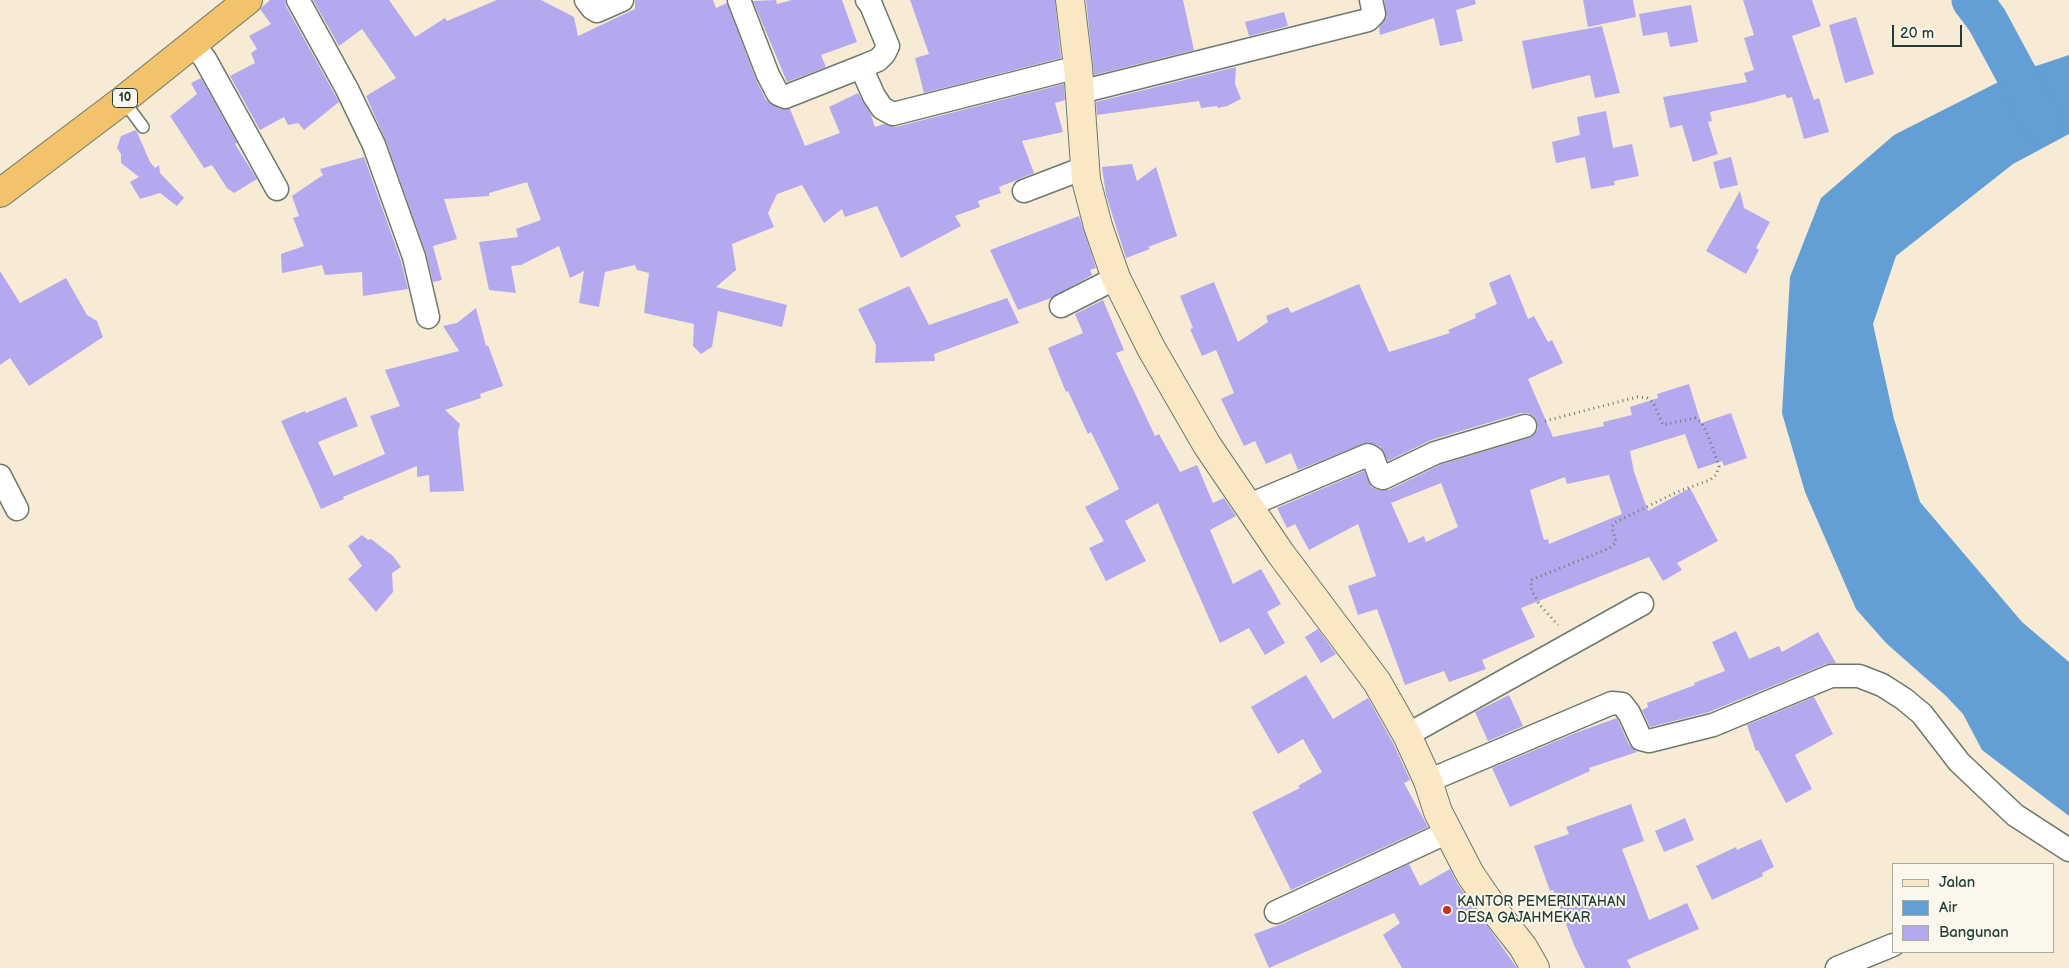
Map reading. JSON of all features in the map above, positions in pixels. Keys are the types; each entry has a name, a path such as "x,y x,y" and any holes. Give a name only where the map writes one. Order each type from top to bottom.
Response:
{"highway":[{"name":"10","path":"0,193 123,100 248,0"}],"street":[{"path":"298,0 347,90 374,145 414,257 428,317"},
{"path":"586,0 597,11 622,0"},
{"path":"739,0 768,75 778,94 785,97 861,68 878,60 887,50 888,46 871,5 867,0"},
{"path":"1070,0 1079,80 1084,168 1098,226 1116,278 1177,396 1247,506 1280,554 1377,682 1407,735 1428,781 1438,812 1470,874 1498,915 1524,947 1535,968"},
{"path":"861,68 874,96 882,108 893,114 1079,80 1368,20 1374,14 1371,0"},
{"path":"193,44 206,59 277,188"},
{"path":"1024,191 1084,168"},
{"path":"1061,306 1116,278"},
{"path":"1247,506 1368,455 1373,458 1380,477 1383,478 1435,453 1525,426"},
{"path":"0,476 17,509"},
{"path":"1407,735 1642,604"},
{"path":"1428,781 1612,703 1622,704 1629,713 1641,739 1649,741 1713,725 1831,676 1859,676 1882,685 1904,699 1922,714 1959,762 2008,808 2069,850"},
{"path":"1276,912 1448,832"},
{"path":"1837,968 1892,945"}],"lane":[{"path":"123,100 143,127"}],"path":[{"path":"1525,426 1637,397 1647,398 1653,402 1663,425 1695,418 1701,422 1719,466 1716,475 1710,480 1677,492 1614,523 1612,527 1616,542 1610,548 1531,580 1532,591 1539,604 1554,620 1568,644"}],"water":[{"path":"2069,55 2069,134 2013,164 1896,256 1873,324 1894,419 1920,502 2022,622 2069,662 2069,816 1982,750 1963,714 1946,696 1886,643 1856,609 1805,492 1782,413 1790,277 1821,198 1894,135 2018,72"}],"building":[{"path":"270,0 285,0 286,6 339,102 304,130 298,123 288,125 284,117 260,130 230,76 255,63 251,53 257,49 249,36 271,24 260,9"},
{"path":"313,0 389,0 415,37 445,18 447,21 497,0 541,0 574,17 578,36 635,9 635,0 713,0 716,8 727,3 756,80 766,100 780,109 790,109 805,146 840,133 829,107 858,93 871,115 875,127 884,124 896,127 1064,84 1065,100 1055,103 1063,132 1022,141 1034,173 999,187 1001,193 978,201 980,207 955,216 961,226 901,258 877,206 845,217 842,209 824,223 802,185 777,194 768,213 774,227 732,244 736,270 716,287 787,305 782,327 718,311 712,347 701,354 693,346 694,324 644,313 649,273 637,270 635,265 605,272 599,307 579,303 584,271 570,278 559,246 521,265 511,266 516,293 489,290 479,242 518,237 516,229 541,220 527,182 489,193 489,196 444,199 457,239 433,246 442,280 433,282 426,253 386,141 366,96 396,78 362,29 339,46"},
{"path":"776,0 777,4 792,0 842,0 857,42 821,55 826,67 787,82 753,1"},
{"path":"910,0 1055,0 1061,58 924,93 915,58 929,54"},
{"path":"1086,0 1183,0 1194,50 1094,75"},
{"path":"1384,0 1475,0 1476,4 1456,10 1463,41 1440,46 1434,18 1380,35 1379,27 1387,17"},
{"path":"1583,0 1633,0 1636,17 1588,27"},
{"path":"1743,0 1812,0 1821,26 1792,36 1814,100 1819,98 1829,132 1804,139 1792,97 1787,98 1785,94 1710,112 1712,121 1708,122 1718,154 1693,162 1682,125 1670,128 1663,97 1747,82 1744,73 1754,70 1744,38 1754,35"},
{"path":"1691,5 1698,42 1670,47 1667,32 1643,36 1639,14"},
{"path":"1284,12 1288,26 1249,36 1245,22"},
{"path":"1856,17 1874,74 1845,83 1829,25"},
{"path":"1602,26 1620,93 1595,98 1590,75 1532,89 1522,41"},
{"path":"1236,67 1235,84 1241,99 1227,106 1201,108 1199,101 1097,115 1096,102"},
{"path":"201,78 237,143 235,144 257,179 234,193 227,188 212,165 204,168 170,116 197,94 191,83"},
{"path":"1606,111 1613,148 1632,144 1639,176 1614,181 1615,185 1591,189 1585,157 1556,163 1552,142 1580,135 1577,117"},
{"path":"136,130 150,162 155,168 159,165 160,173 184,198 177,206 160,193 140,199 130,182 139,177 121,163 121,154 117,148 121,136"},
{"path":"364,157 401,261 408,289 363,296 362,272 325,275 322,265 282,273 281,254 304,246 293,218 299,216 292,196 323,175 320,169"},
{"path":"1731,157 1738,185 1720,189 1713,162"},
{"path":"1132,164 1137,181 1156,167 1177,236 1126,258 1106,195 1102,167"},
{"path":"1740,191 1744,208 1770,222 1756,248 1759,250 1746,274 1706,251"},
{"path":"1079,216 1096,268 1090,270 1092,275 1051,298 1018,310 990,250"},
{"path":"0,271 20,303 66,278 87,315 97,321 103,337 29,386 10,358 0,365"},
{"path":"1510,274 1528,319 1534,316 1548,342 1552,340 1563,363 1528,379 1553,437 1604,426 1603,422 1632,415 1630,407 1658,398 1657,394 1689,384 1701,423 1731,413 1747,458 1724,466 1722,461 1698,469 1685,434 1630,451 1634,472 1648,511 1690,488 1718,541 1677,563 1682,570 1663,581 1649,557 1521,608 1535,637 1482,660 1486,669 1449,682 1444,671 1405,685 1377,609 1358,615 1348,586 1376,576 1358,524 1309,550 1295,524 1287,528 1277,508 1364,471 1371,487 1379,490 1389,490 1440,465 1529,438 1538,429 1537,422 1528,413 1521,413 1431,440 1388,461 1380,447 1368,442 1298,470 1291,453 1266,464 1255,441 1244,446 1221,399 1234,393 1216,350 1202,356 1190,329 1193,328 1180,296 1214,282 1238,342 1268,322 1266,316 1288,307 1291,313 1359,284 1389,352 1450,333 1448,330 1476,318 1475,314 1497,304 1489,283","holes":["1609,475 1622,514 1549,544 1548,539 1544,540 1530,490 1565,477 1567,484","1441,483 1458,527 1426,542 1424,536 1409,543 1391,503"]},
{"path":"909,286 929,325 1007,298 1019,323 934,354 935,361 875,363 876,345 858,309"},
{"path":"1103,300 1124,350 1116,353 1155,436 1159,434 1180,472 1197,465 1213,503 1224,498 1236,516 1210,530 1233,584 1261,569 1281,604 1267,612 1285,643 1265,655 1249,628 1220,643 1158,503 1125,521 1146,561 1106,581 1089,548 1104,541 1085,507 1119,489 1091,432 1088,434 1068,391 1066,392 1048,348 1083,333 1075,314"},
{"path":"476,308 486,346 488,345 503,386 480,394 481,398 445,410 460,424 458,432 464,491 430,492 429,475 417,477 417,466 343,497 344,499 321,509 281,421 346,397 358,426 318,442 334,476 385,454 370,416 400,406 385,370 459,351 443,326 457,323"},
{"path":"362,535 368,540 371,539 393,556 401,567 392,573 393,592 376,612 348,579 362,566 348,546"},
{"path":"1318,629 1336,654 1321,663 1305,637"},
{"path":"1736,631 1749,659 1779,646 1782,652 1818,632 1836,663 1826,664 1709,712 1650,727 1642,710 1648,707 1647,703 1695,685 1694,683 1725,671 1712,642"},
{"path":"1306,675 1333,719 1368,698 1393,743 1410,780 1404,783 1428,827 1291,890 1252,812 1300,788 1298,786 1322,772 1303,739 1278,754 1251,707"},
{"path":"1509,695 1523,726 1488,741 1475,712"},
{"path":"1814,697 1833,734 1795,755 1812,789 1786,803 1758,750 1756,751 1747,725"},
{"path":"1617,718 1629,745 1637,752 1589,768 1590,771 1510,807 1492,768"},
{"path":"1631,804 1644,841 1622,849 1649,920 1687,903 1699,929 1627,960 1631,968 1585,968 1553,890 1550,891 1534,846 1569,834 1566,827"},
{"path":"1685,818 1694,840 1664,852 1655,831"},
{"path":"1761,839 1774,867 1762,873 1763,876 1712,900 1696,866 1736,847 1737,850"},
{"path":"1409,864 1420,886 1450,869 1457,883 1517,968 1402,968 1383,935 1400,923 1394,913 1269,968 1254,934 1282,924"}],"waterway":[{"path":"1972,0 1987,20 2043,124"}],"place":[{"name":"KANTOR PEMERINTAHAN DESA GAJAHMEKAR","path":"1447,910"}]}
